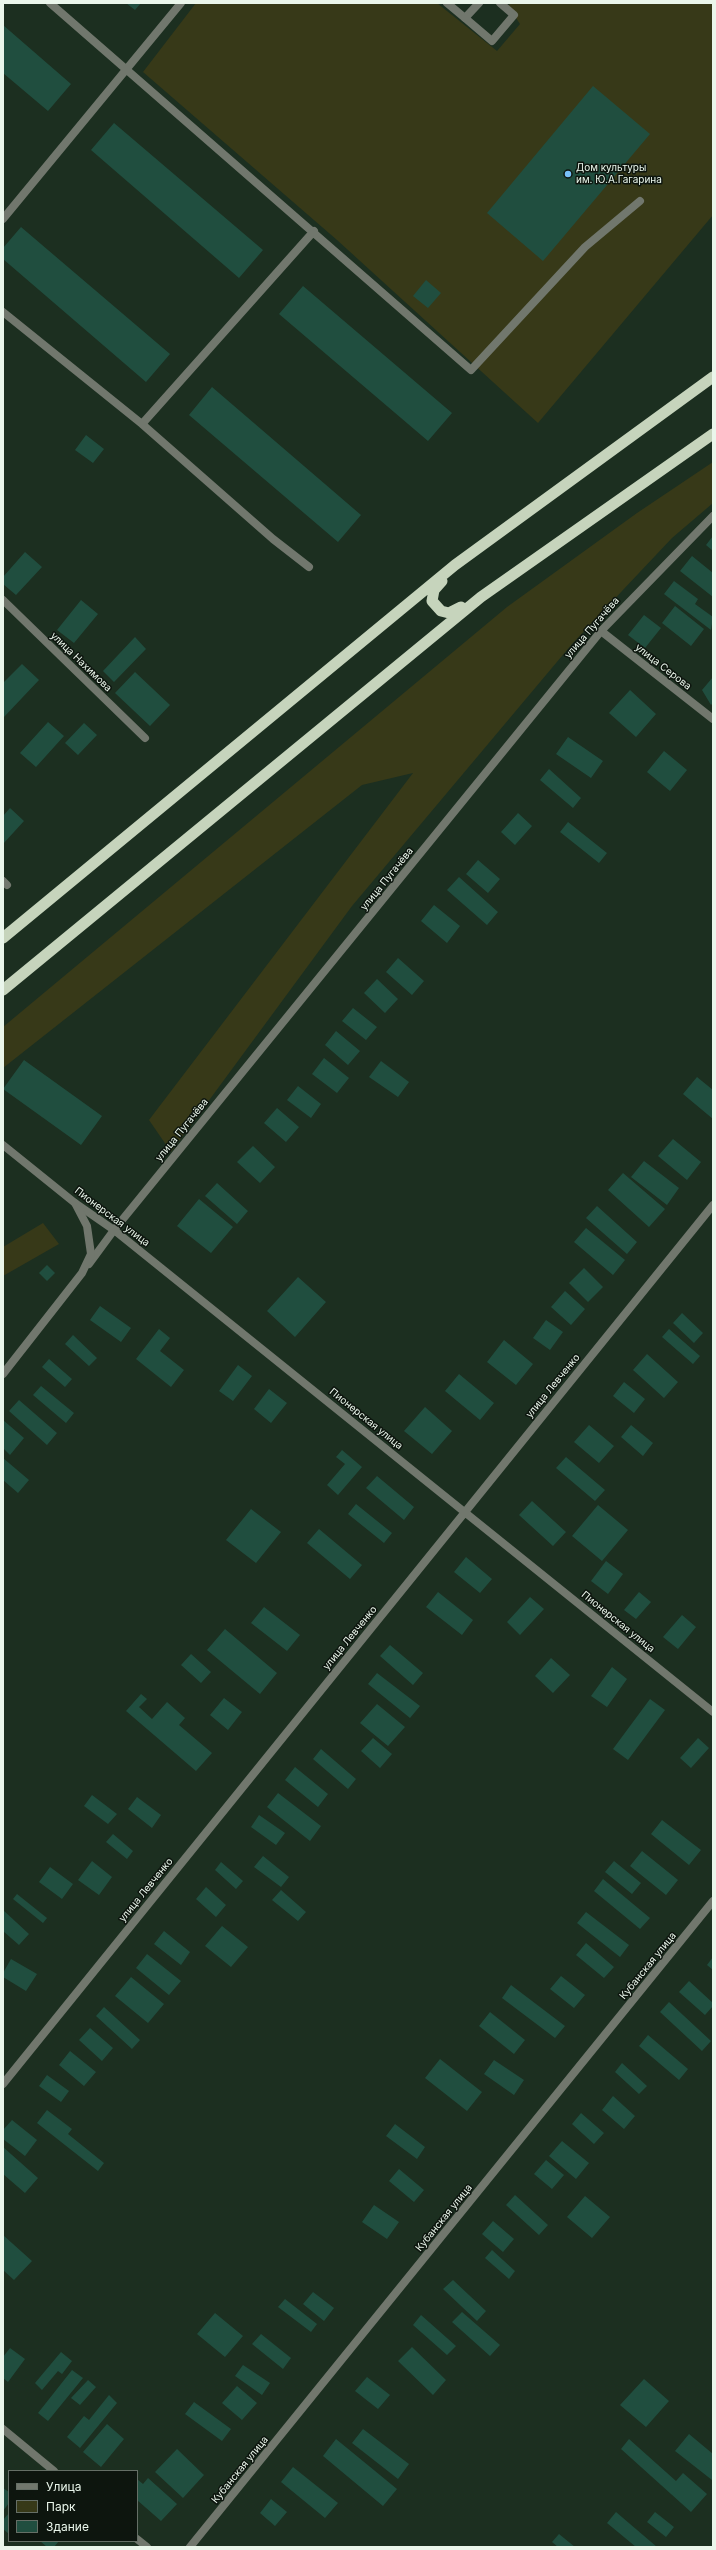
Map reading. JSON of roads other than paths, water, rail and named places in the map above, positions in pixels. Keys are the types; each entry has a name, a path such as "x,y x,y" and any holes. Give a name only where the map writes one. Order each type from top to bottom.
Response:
{"highway":[{"path":"3,938 455,565 713,377"},
{"path":"3,990 481,596 713,434"},
{"path":"455,565 434,590 432,601 441,611 449,613 481,596"}],"street":[{"path":"50,3 314,231 471,370 585,247 640,201"},
{"path":"3,219 181,3"},
{"path":"447,3 492,42 514,15 500,3"},
{"path":"465,18 479,3"},
{"path":"142,424 314,231"},
{"path":"3,312 142,424 273,539 309,567"},
{"name":"улица Пугачёва","path":"3,1374 114,1230 601,631 713,516"},
{"name":"улица Нахимова","path":"3,600 145,738"},
{"name":"улица Серова","path":"601,631 713,719"},
{"name":"Пионерская улица","path":"3,1145 75,1203 114,1230 713,1712"},
{"name":"улица Пугачёва","path":"75,1203 87,1226 91,1243 91,1254 88,1265"},
{"name":"улица Левченко","path":"3,2084 464,1511 713,1205"},
{"name":"Кубанская улица","path":"190,2547 713,1901"},
{"path":"3,2429 53,2470"},
{"path":"138,2540 147,2547"}],"place":[{"name":"Дом культуры им. Ю.А.Гагарина","path":"568,174"}]}
